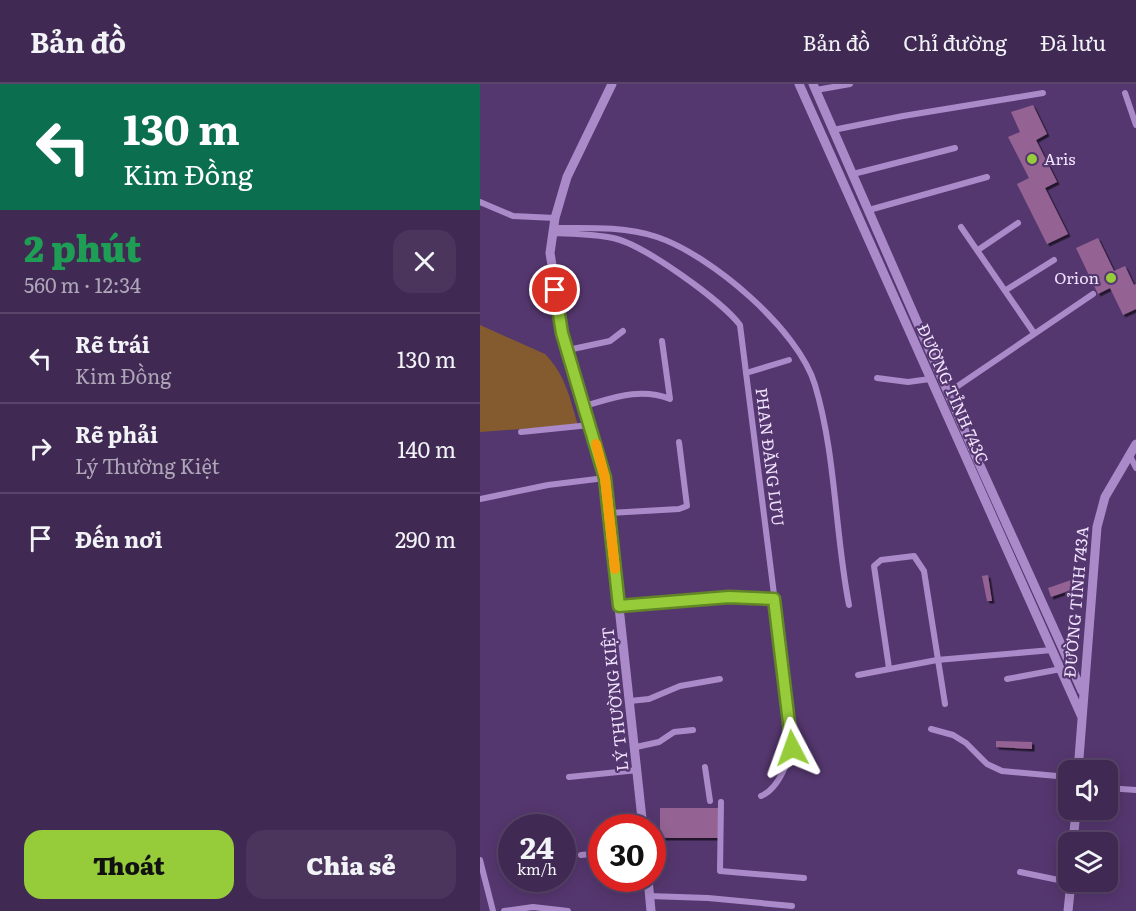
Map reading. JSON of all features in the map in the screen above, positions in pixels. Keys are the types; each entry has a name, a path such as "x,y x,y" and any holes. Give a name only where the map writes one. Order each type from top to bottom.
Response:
{"main road":[{"name":"LÝ THƯỜNG KIỆT","path":"612,84 567,177 554,226 552,274 568,350 605,478 642,814"},
{"name":"ĐƯỜNG TỈNH 743C","path":"799,84 1052,650 1083,691"},
{"name":"ĐƯỜNG TỈNH 743C","path":"815,87 949,392 1082,715"},
{"name":"ĐƯỜNG TỈNH 743A","path":"1079,760 1093,556 1099,513 1105,497 1136,444"},
{"path":"1065,670 1086,659"},
{"path":"649,892 651,911"},
{"path":"1068,911 1069,892"}],"street":[{"path":"815,87 850,84"},
{"path":"834,130 1043,93"},
{"path":"1125,93 1136,125"},
{"path":"853,174 955,148"},
{"path":"869,210 987,177"},
{"path":"480,202 513,216 554,226 626,230 666,240 719,271 763,310 786,336 810,372 818,396 849,605"},
{"path":"978,250 1018,223"},
{"name":"PHAN ĐĂNG LƯU","path":"554,226 615,238 643,250 706,294 733,316 740,325 792,748 769,793 761,796"},
{"path":"961,227 1034,333"},
{"path":"1006,290 1054,260"},
{"path":"949,392 1093,294"},
{"path":"568,350 610,340 623,331"},
{"path":"584,406 637,393 657,394 670,399 662,341"},
{"path":"746,373 789,360"},
{"path":"877,378 908,382 930,379"},
{"path":"521,432 590,425"},
{"path":"609,513 679,509 687,506 679,442"},
{"path":"1129,454 1136,468"},
{"path":"480,499 548,485 605,478"},
{"path":"889,668 874,566 881,560 914,556 924,571 945,704"},
{"path":"619,606 729,597 774,599"},
{"path":"858,675 937,660 1052,650"},
{"path":"1007,679 1065,670"},
{"path":"630,701 649,699 680,686 720,679"},
{"path":"931,729 966,742 987,764 1002,771 1058,776"},
{"path":"636,747 659,742 674,732 693,730"},
{"path":"705,767 710,801"},
{"path":"569,777 624,774 638,770"},
{"path":"1118,789 1136,790"},
{"path":"721,802 720,871 804,878"},
{"path":"581,855 588,854"},
{"path":"480,860 493,911"},
{"path":"1020,872 1058,880"},
{"path":"649,897 708,898 792,906"},
{"path":"504,911 533,907 568,911"}],"shaded area":[{"path":"480,325 545,354 562,378 578,425 480,432"}],"building":[{"name":"Aris","path":"1033,105 1047,134 1036,140 1057,182 1045,188 1068,234 1047,244 1017,184 1029,178 1008,137 1020,132 1011,112"},
{"name":"Orion","path":"1098,238 1114,271 1125,266 1134,285 1136,284 1136,309 1123,315 1110,288 1098,294 1076,248"},
{"path":"988,575 992,601 987,601 982,576"},
{"path":"1074,579 1077,588 1051,597 1048,588"},
{"path":"996,741 1032,742 1032,749 996,747"},
{"path":"660,808 719,808 719,838 666,838 666,814 660,814"}],"slow traffic":[{"path":"596,444 605,478 615,569"}],"place":[{"name":"Aris","path":"1032,159"},
{"name":"Orion","path":"1111,278"}],"route":[{"path":"555,290 562,333 605,478 619,606 729,597 774,599 782,648 792,748"}]}
